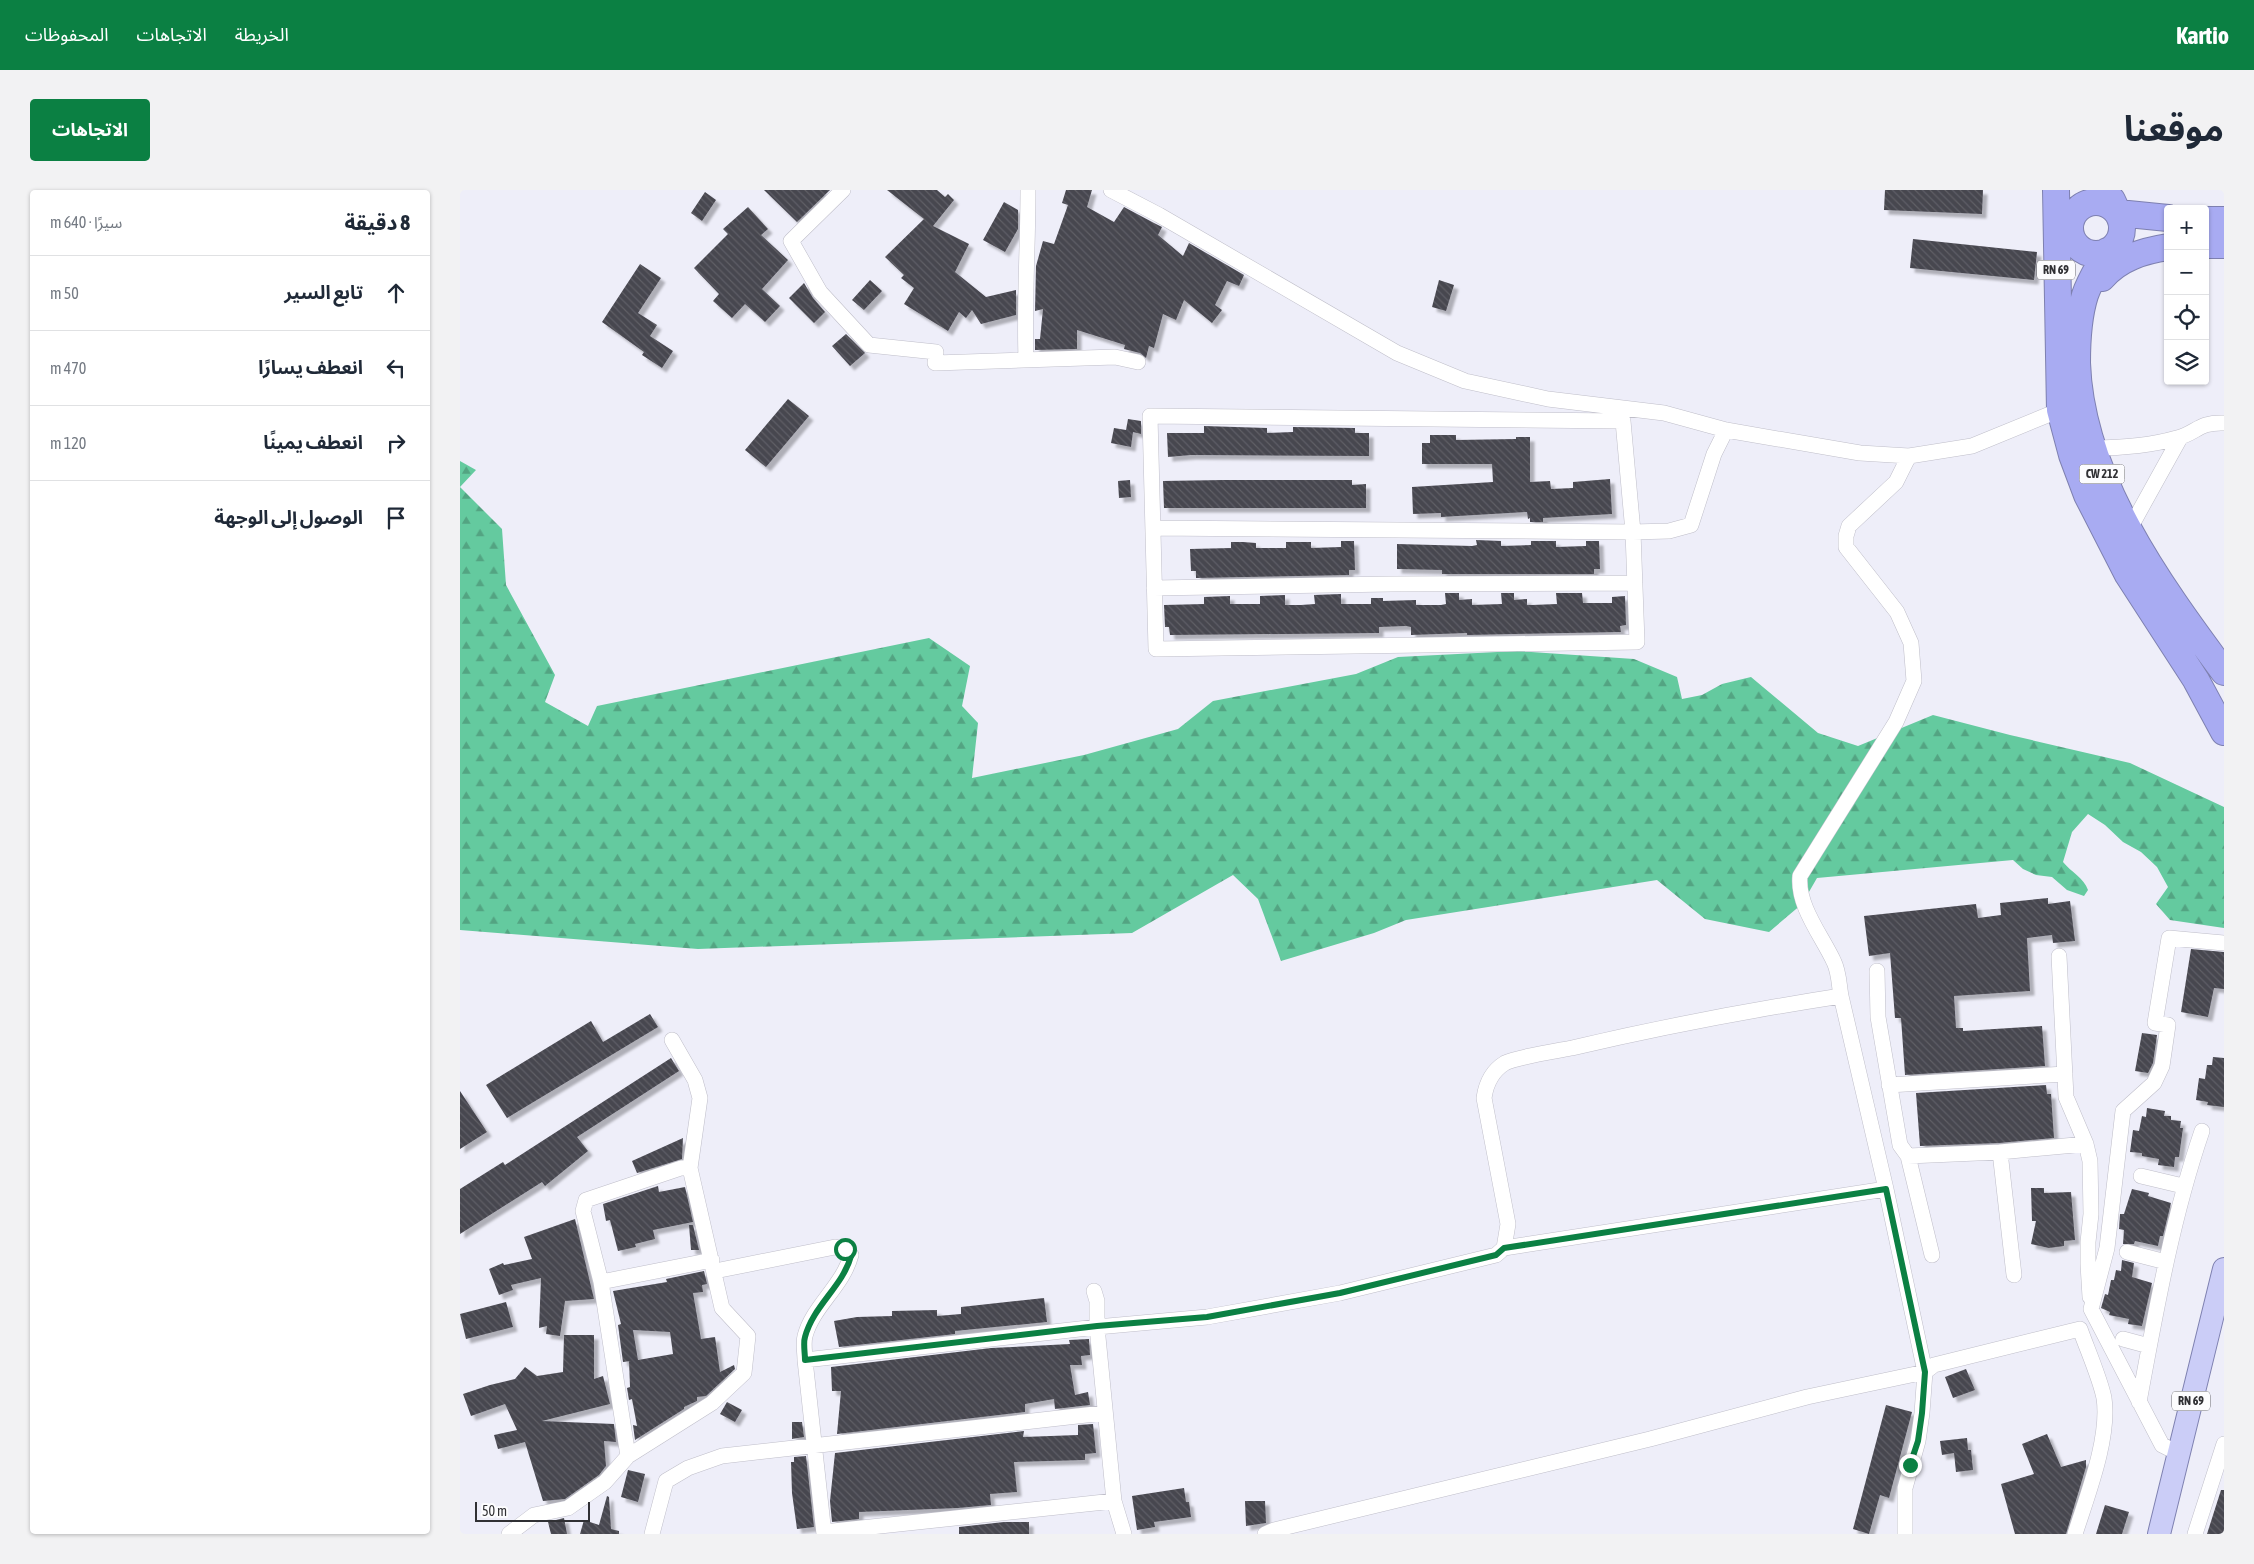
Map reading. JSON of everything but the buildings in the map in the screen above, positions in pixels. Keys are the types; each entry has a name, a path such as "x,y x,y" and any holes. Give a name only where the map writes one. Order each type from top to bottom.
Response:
{"highway":[{"name":"RN 69","path":"2056,190 2057,350"},
{"path":"2057,350 2059,325 2072,253 2071,219 2076,200 2087,203 2112,201 2164,217"},
{"path":"2111,249 2122,230 2112,201"},
{"path":"2209,220 2224,220"},
{"path":"2071,235 2082,249 2099,254 2111,249 2164,246"},
{"path":"2209,245 2224,245"},
{"path":"2081,311 2103,276 2112,268 2127,258 2164,247"},
{"name":"CW 212","path":"2111,249 2085,295 2081,311 2077,342 2081,405 2093,448 2108,488 2129,530 2185,617 2224,672"},
{"name":"CW 212","path":"2057,350 2060,410 2081,479 2104,530 2128,575 2196,680 2224,732"}],"main road":[{"name":"RN 69","path":"2159,1534 2224,1269"},
{"path":"2173,1534 2224,1326"}],"street":[{"path":"843,190 791,241 820,292 869,345 936,352 935,363 1116,357 1138,362"},
{"path":"1026,359 1024,303 1028,249 1028,190"},
{"path":"1111,190 1160,215 1396,353 1465,380 1548,399 1664,413 1726,430 1860,453 1909,456 1972,446 2060,410"},
{"path":"1150,416 1623,421 1633,532 1637,642 1156,649 1153,528 1150,416"},
{"path":"2093,448 2137,446 2180,438 2199,426 2224,423"},
{"path":"1153,528 1669,531 1691,525 1714,454 1726,430"},
{"path":"2129,530 2180,438"},
{"path":"1905,1534 1905,1488 1918,1441 1925,1372 1835,964 1799,890 1800,876 1896,722 1914,681 1911,643 1897,612 1846,547 1846,536 1849,526 1896,482 1909,456"},
{"path":"1154,588 1635,582"},
{"path":"2091,1309 2107,1248 2123,1111 2154,1083 2162,1066 2168,1025 2155,1023 2169,938 2224,943"},
{"path":"2059,956 2066,1097 2086,1144 2090,1161 2092,1214 2088,1242 2091,1309 2162,1445 2178,1453"},
{"path":"1877,971 1878,1017 1900,1145 1908,1156 1932,1255"},
{"path":"1504,1248 1508,1224 1484,1098 1491,1075 1505,1063 1595,1042 1750,1011 1841,996"},
{"path":"509,1534 534,1515 568,1508 605,1482 628,1456 712,1402 744,1373 748,1336 722,1308 690,1168 700,1098 695,1080 672,1040"},
{"path":"1889,1084 2066,1074"},
{"path":"2139,1402 2183,1186 2202,1130"},
{"path":"1908,1156 2000,1152 2086,1144"},
{"path":"2000,1152 2014,1275"},
{"path":"628,1456 601,1282 583,1211 586,1200 681,1168 690,1168"},
{"path":"2141,1176 2183,1186"},
{"path":"805,1360 1097,1326 1207,1317 1340,1293 1496,1255 1504,1248 1886,1189"},
{"path":"601,1282 835,1247 845,1249 851,1256 848,1268 816,1315 805,1337 805,1360 824,1533 1114,1501"},
{"path":"2127,1252 2166,1262"},
{"path":"1094,1291 1098,1301 1097,1326 1114,1501 1124,1534"},
{"path":"1265,1534 1274,1530 1650,1439 1808,1397 1925,1372 1934,1365 2080,1329 2104,1398 2104,1418 2099,1456 2075,1534"},
{"path":"2123,1339 2150,1346"},
{"path":"652,1534 666,1481 688,1468 722,1456 1104,1413"},
{"path":"2195,1534 2221,1466 2224,1444"}],"green space":[{"path":"460,461 476,470 460,487"},
{"path":"460,487 502,529 506,585 555,675 545,702 588,726 597,706 929,638 970,666 962,706 978,723 972,778 1084,755 1178,729 1213,701 1356,674 1398,657 1517,651 1634,659 1677,677 1682,699 1702,695 1722,684 1751,677 1818,733 1858,746 1933,715 2130,763 2224,807 2224,928 2170,920 2156,904 2168,887 2157,867 2141,852 2123,842 2105,825 2088,814 2072,832 2063,862 2086,886 2088,890 2084,896 2067,890 2052,877 2036,875 2023,869 2013,860 1817,878 1802,904 1769,932 1705,919 1657,880 1406,920 1374,933 1281,961 1258,899 1233,875 1132,933 698,949 460,930"}],"route":[{"path":"845,1249 851,1256 848,1268 816,1315 805,1337 805,1360 1097,1326 1207,1317 1340,1293 1496,1255 1504,1248 1886,1189 1925,1372 1918,1441 1910,1465"}]}
